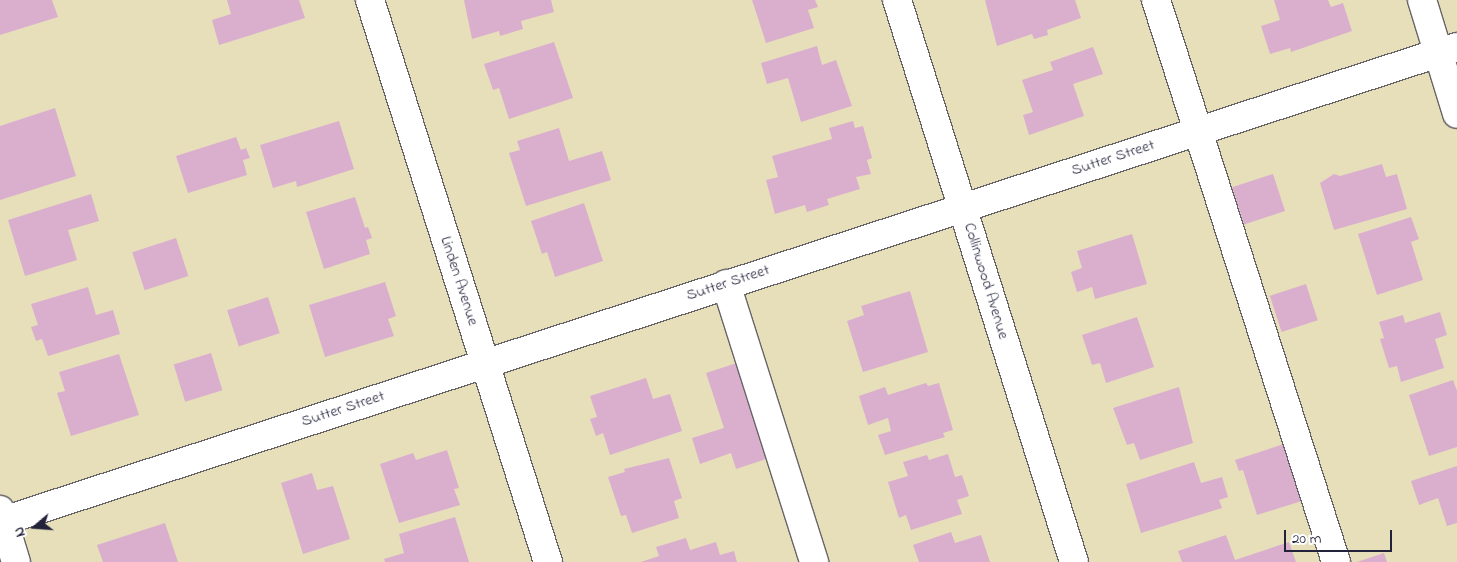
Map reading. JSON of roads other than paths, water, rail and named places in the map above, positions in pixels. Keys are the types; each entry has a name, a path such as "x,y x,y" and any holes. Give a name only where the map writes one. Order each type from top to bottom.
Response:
{"street":[{"name":"Linden Avenue","path":"370,0 548,562"},
{"name":"Collinwood Avenue","path":"897,0 1074,562"},
{"path":"1156,0 1336,562"},
{"path":"1422,0 1448,50 1457,114"},
{"name":"Sutter Street","path":"1,518 1448,50"},
{"path":"726,284 814,562"},
{"path":"1,518 16,562"}]}
